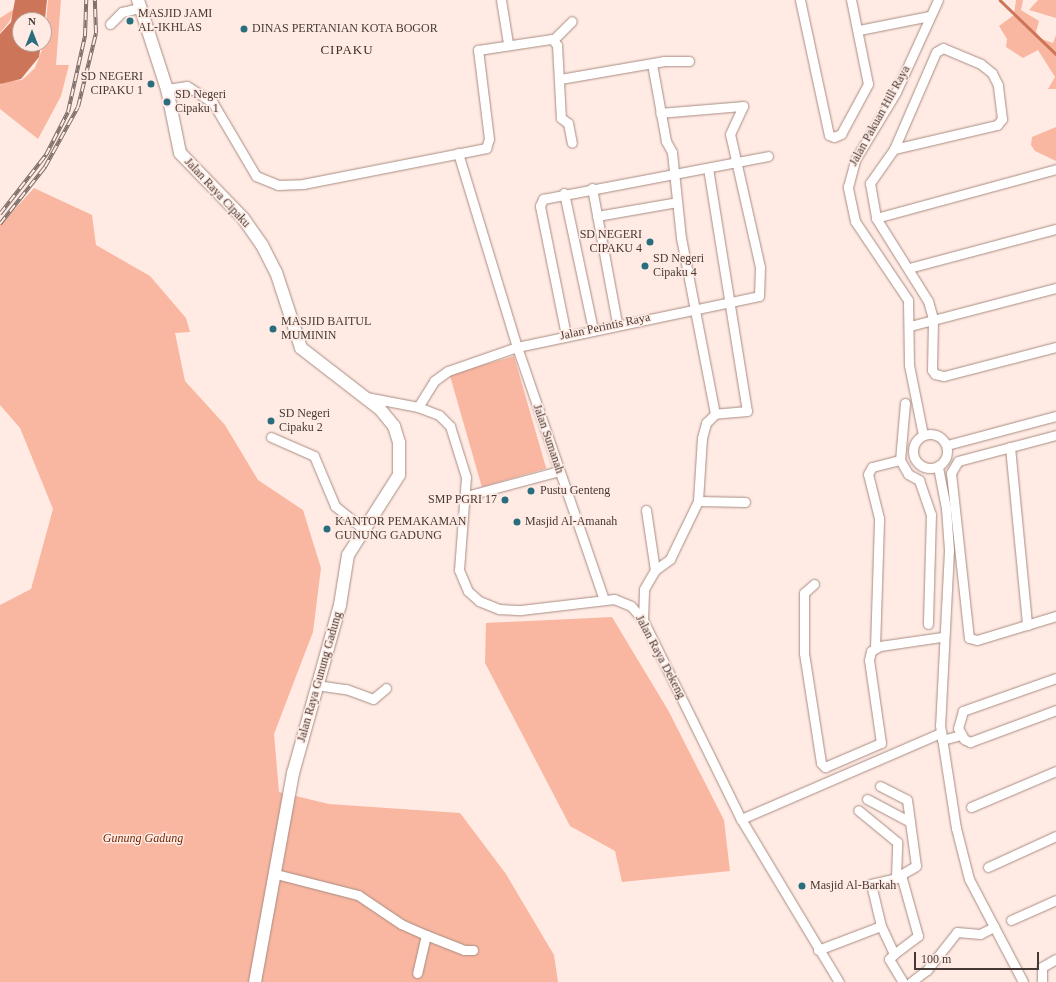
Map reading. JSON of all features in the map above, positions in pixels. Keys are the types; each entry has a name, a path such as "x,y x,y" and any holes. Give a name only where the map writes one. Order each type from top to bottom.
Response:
{"street":[{"path":"501,0 508,44"},
{"path":"800,0 829,135 834,137 841,134 868,84 851,0"},
{"name":"Jalan Pakuan Hill Raya","path":"923,435 909,365 910,326 908,300 856,221 848,188 854,160 896,92 938,0"},
{"path":"110,24 124,10 139,4"},
{"name":"Jalan Raya Cipaku","path":"139,4 167,89 180,153 243,218 262,245 276,272 301,348 366,397"},
{"path":"858,30 930,16"},
{"path":"167,89 187,86 213,103 253,172 278,185 303,184 486,148 489,145 478,53 482,47 554,40 572,21"},
{"path":"554,40 560,79 561,118 568,123 572,143"},
{"path":"894,149 922,145 1000,122 1003,112 992,73 982,64 948,48 938,49 894,149 870,183 876,218 909,268 928,301 933,320 932,370 939,377 1056,347"},
{"path":"560,79 652,64 689,61"},
{"path":"652,64 660,114 674,173 677,202 695,308 715,414"},
{"name":"Jalan Perintis Raya","path":"418,407 434,381 448,371 517,347 566,334 617,323 755,297 761,290 760,267 730,130 743,111 742,105 660,114"},
{"name":"Jalan Sumanah","path":"458,153 517,347 604,599"},
{"path":"566,334 540,206 543,199 564,193 768,156"},
{"path":"643,620 644,589 655,570 670,559 698,501 702,438 706,423 715,414 748,411 708,168"},
{"path":"876,218 1056,169"},
{"path":"592,188 617,323"},
{"path":"564,193 594,329"},
{"path":"597,216 677,202"},
{"path":"909,268 1056,229"},
{"path":"910,326 1056,288"},
{"name":"Jalan Raya Dekeng","path":"366,397 418,407 439,415 450,426 464,462 466,496 459,570 468,591 479,601 499,609 521,610 604,599 627,604 643,620 741,819 818,950 839,982"},
{"name":"Jalan Raya Gunung Gadung","path":"255,982 276,874 293,773 316,685 340,605 348,555 363,529 395,484 400,455 394,426 366,397"},
{"path":"905,403 900,460 908,474 919,480 931,514 928,624"},
{"path":"947,446 1056,416"},
{"path":"937,434 947,446 946,458 938,466 922,466 914,458 915,442 923,435 937,434"},
{"path":"1056,435 958,461 950,473 967,634 977,640 1056,616"},
{"path":"271,437 314,456 335,506 363,529"},
{"path":"1010,447 1027,625"},
{"path":"814,584 804,593 804,653 821,763 825,767 881,744 869,660 875,648 879,518 868,474 872,468 900,460"},
{"path":"938,466 946,508 949,550 942,637 941,733 964,865 1022,982"},
{"path":"466,496 559,471"},
{"path":"698,501 745,502"},
{"path":"646,510 655,570"},
{"path":"875,648 942,637"},
{"path":"1056,678 962,711 958,723 961,735 966,741 976,740 1056,710"},
{"path":"316,685 352,691 373,699 386,688"},
{"path":"741,819 941,733 958,723"},
{"path":"941,733 961,735"},
{"path":"971,807 1056,771"},
{"path":"880,786 907,800 916,866 899,877 871,884 881,926 894,954"},
{"path":"867,799 910,822"},
{"path":"858,810 897,842 899,877 918,936 889,959 903,982"},
{"path":"988,867 1056,836"},
{"path":"276,874 358,896 401,924 464,950 473,950"},
{"path":"1011,920 1056,900"},
{"path":"818,950 881,926"},
{"path":"911,982 927,970 957,932 980,934 994,927"},
{"path":"417,973 426,935"},
{"path":"1042,982 1042,967 1056,959"}],"green space":[{"path":"48,0 61,0 56,65 69,65 61,96 38,139 0,109 0,85 4,81 22,80 35,68 41,52 52,52 52,12 47,12"},
{"path":"1016,0 1023,0 1021,10 1039,21 1036,32 1039,38 1053,43 1056,35 1056,89 1048,89 1055,77 1038,50 1023,58 1006,47 1007,39 999,26 1014,15"},
{"path":"1038,0 1056,0 1056,18 1029,10"},
{"path":"16,8 14,12 12,12 9,22 0,33 0,18"},
{"path":"1056,127 1056,161 1035,151 1031,145 1032,137"},
{"name":"Gunung Gadung","path":"34,188 92,215 96,245 150,276 186,318 190,332 175,333 185,381 225,425 258,480 303,510 321,568 313,632 274,734 279,792 329,804 460,813 506,874 554,955 558,982 0,982 0,605 31,589 53,509 20,428 0,405 0,225"},
{"path":"514,356 546,468 482,487 450,374"},
{"path":"612,617 668,710 724,820 730,871 622,882 615,851 570,826 485,663 486,623"}],"shaded area":[{"path":"15,0 47,0 46,12 13,12"},
{"path":"12,16 12,52 40,52 39,57 21,79 0,84 0,34 11,22"}],"waterway":[{"path":"1000,0 1056,54"}],"railway":[{"path":"0,214 46,155 68,112 85,36 86,0"},
{"path":"0,224 45,167 78,107 96,33 95,0"}],"place":[{"name":"MASJID JAMI AL-IKHLAS","path":"130,21"},
{"name":"DINAS PERTANIAN KOTA BOGOR","path":"244,29"},
{"name":"SD NEGERI CIPAKU 1","path":"151,84"},
{"name":"SD Negeri Cipaku 1","path":"167,102"},
{"name":"SD NEGERI CIPAKU 4","path":"650,242"},
{"name":"SD Negeri Cipaku 4","path":"645,266"},
{"name":"MASJID BAITUL MUMININ","path":"273,329"},
{"name":"SD Negeri Cipaku 2","path":"271,421"},
{"name":"Pustu Genteng","path":"531,491"},
{"name":"SMP PGRI 17","path":"505,500"},
{"name":"Masjid Al-Amanah","path":"517,522"},
{"name":"KANTOR PEMAKAMAN GUNUNG GADUNG","path":"327,529"},
{"name":"Masjid Al-Barkah","path":"802,886"}],"district":[{"name":"CIPAKU","path":"347,50"}]}
